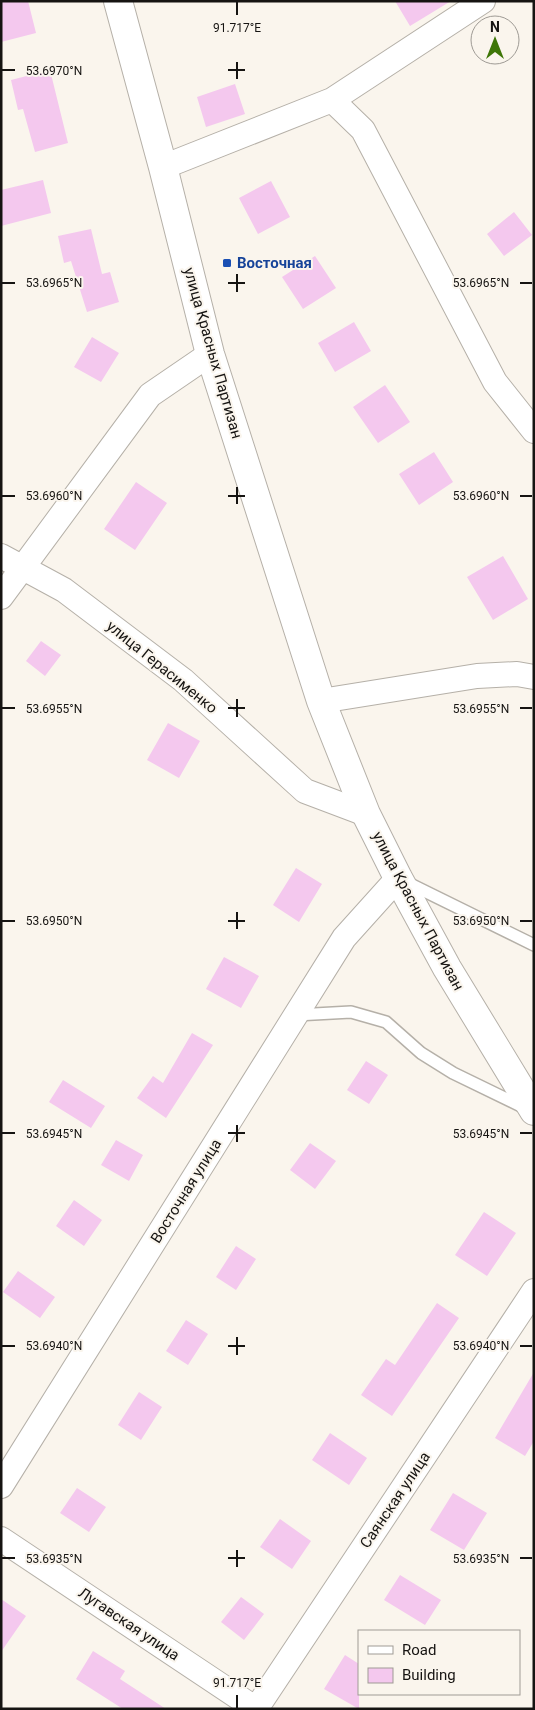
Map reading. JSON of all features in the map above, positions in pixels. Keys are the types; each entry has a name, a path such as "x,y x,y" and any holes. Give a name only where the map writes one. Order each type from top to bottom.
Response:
{"main road":[{"name":"улица Красных Партизан","path":"118,1 163,167 210,354 320,701 366,814 398,878 447,968 534,1112"}],"street":[{"path":"163,167 332,100 483,1"},
{"path":"332,100 363,130 495,382 534,431"},
{"path":"1,597 11,562 150,395 210,354"},
{"name":"улица Герасименко","path":"11,562 64,590 183,680 305,792 366,814"},
{"path":"320,701 477,676 528,671"},
{"name":"Восточная улица","path":"1,1486 344,938 398,878"},
{"name":"Саянская улица","path":"256,1709 534,1291"},
{"name":"Лугавская улица","path":"1,1539 256,1709"}],"lane":[{"path":"398,878 534,945"},
{"path":"296,1015 350,1012 386,1022 421,1052 453,1073 534,1112"}],"building":[{"path":"1,1 28,1 36,33 1,42"},
{"path":"395,1 451,1 410,26"},
{"path":"50,70 68,143 35,152 23,109 18,110 11,80"},
{"path":"235,84 245,114 206,127 197,97"},
{"path":"43,180 51,213 1,226 1,190"},
{"path":"271,181 290,217 258,234 239,198"},
{"path":"514,212 532,235 504,256 487,234"},
{"path":"91,229 102,274 110,272 119,302 87,312 71,261 64,263 58,236"},
{"path":"315,256 336,288 303,309 282,277"},
{"path":"354,322 371,351 335,372 318,343"},
{"path":"92,337 119,353 101,382 74,367"},
{"path":"385,385 410,422 378,443 353,407"},
{"path":"434,452 453,482 419,505 399,474"},
{"path":"136,482 167,503 135,550 104,529"},
{"path":"503,556 528,599 493,620 467,577"},
{"path":"41,641 61,655 45,676 26,661"},
{"path":"168,723 200,741 179,778 147,760"},
{"path":"296,868 322,884 299,922 273,905"},
{"path":"224,957 259,976 241,1008 206,989"},
{"path":"192,1033 213,1045 166,1118 137,1098 153,1076 163,1083"},
{"path":"366,1061 388,1075 369,1104 347,1090"},
{"path":"63,1080 105,1106 91,1128 49,1102"},
{"path":"116,1140 143,1155 129,1181 101,1165"},
{"path":"310,1143 336,1161 315,1189 290,1170"},
{"path":"74,1200 102,1220 84,1246 56,1226"},
{"path":"484,1212 516,1233 487,1276 455,1255"},
{"path":"236,1246 256,1259 236,1290 216,1277"},
{"path":"18,1271 55,1297 40,1318 3,1292"},
{"path":"437,1303 459,1318 392,1416 361,1395 386,1359 395,1365"},
{"path":"186,1320 208,1334 188,1365 166,1351"},
{"path":"534,1372 534,1441 525,1456 495,1438"},
{"path":"139,1392 162,1407 141,1440 118,1425"},
{"path":"330,1433 367,1458 349,1485 312,1460"},
{"path":"77,1488 106,1507 89,1532 60,1513"},
{"path":"453,1493 487,1513 464,1550 430,1530"},
{"path":"280,1519 311,1541 292,1569 260,1547"},
{"path":"400,1575 441,1600 425,1625 384,1600"},
{"path":"241,1597 264,1614 244,1640 221,1622"},
{"path":"1,1599 26,1616 1,1652"},
{"path":"93,1651 125,1671 120,1679 166,1709 123,1709 76,1679"},
{"path":"345,1655 358,1663 359,1709 324,1689"}],"place":[{"name":"Восточная","path":"227,263"}]}
